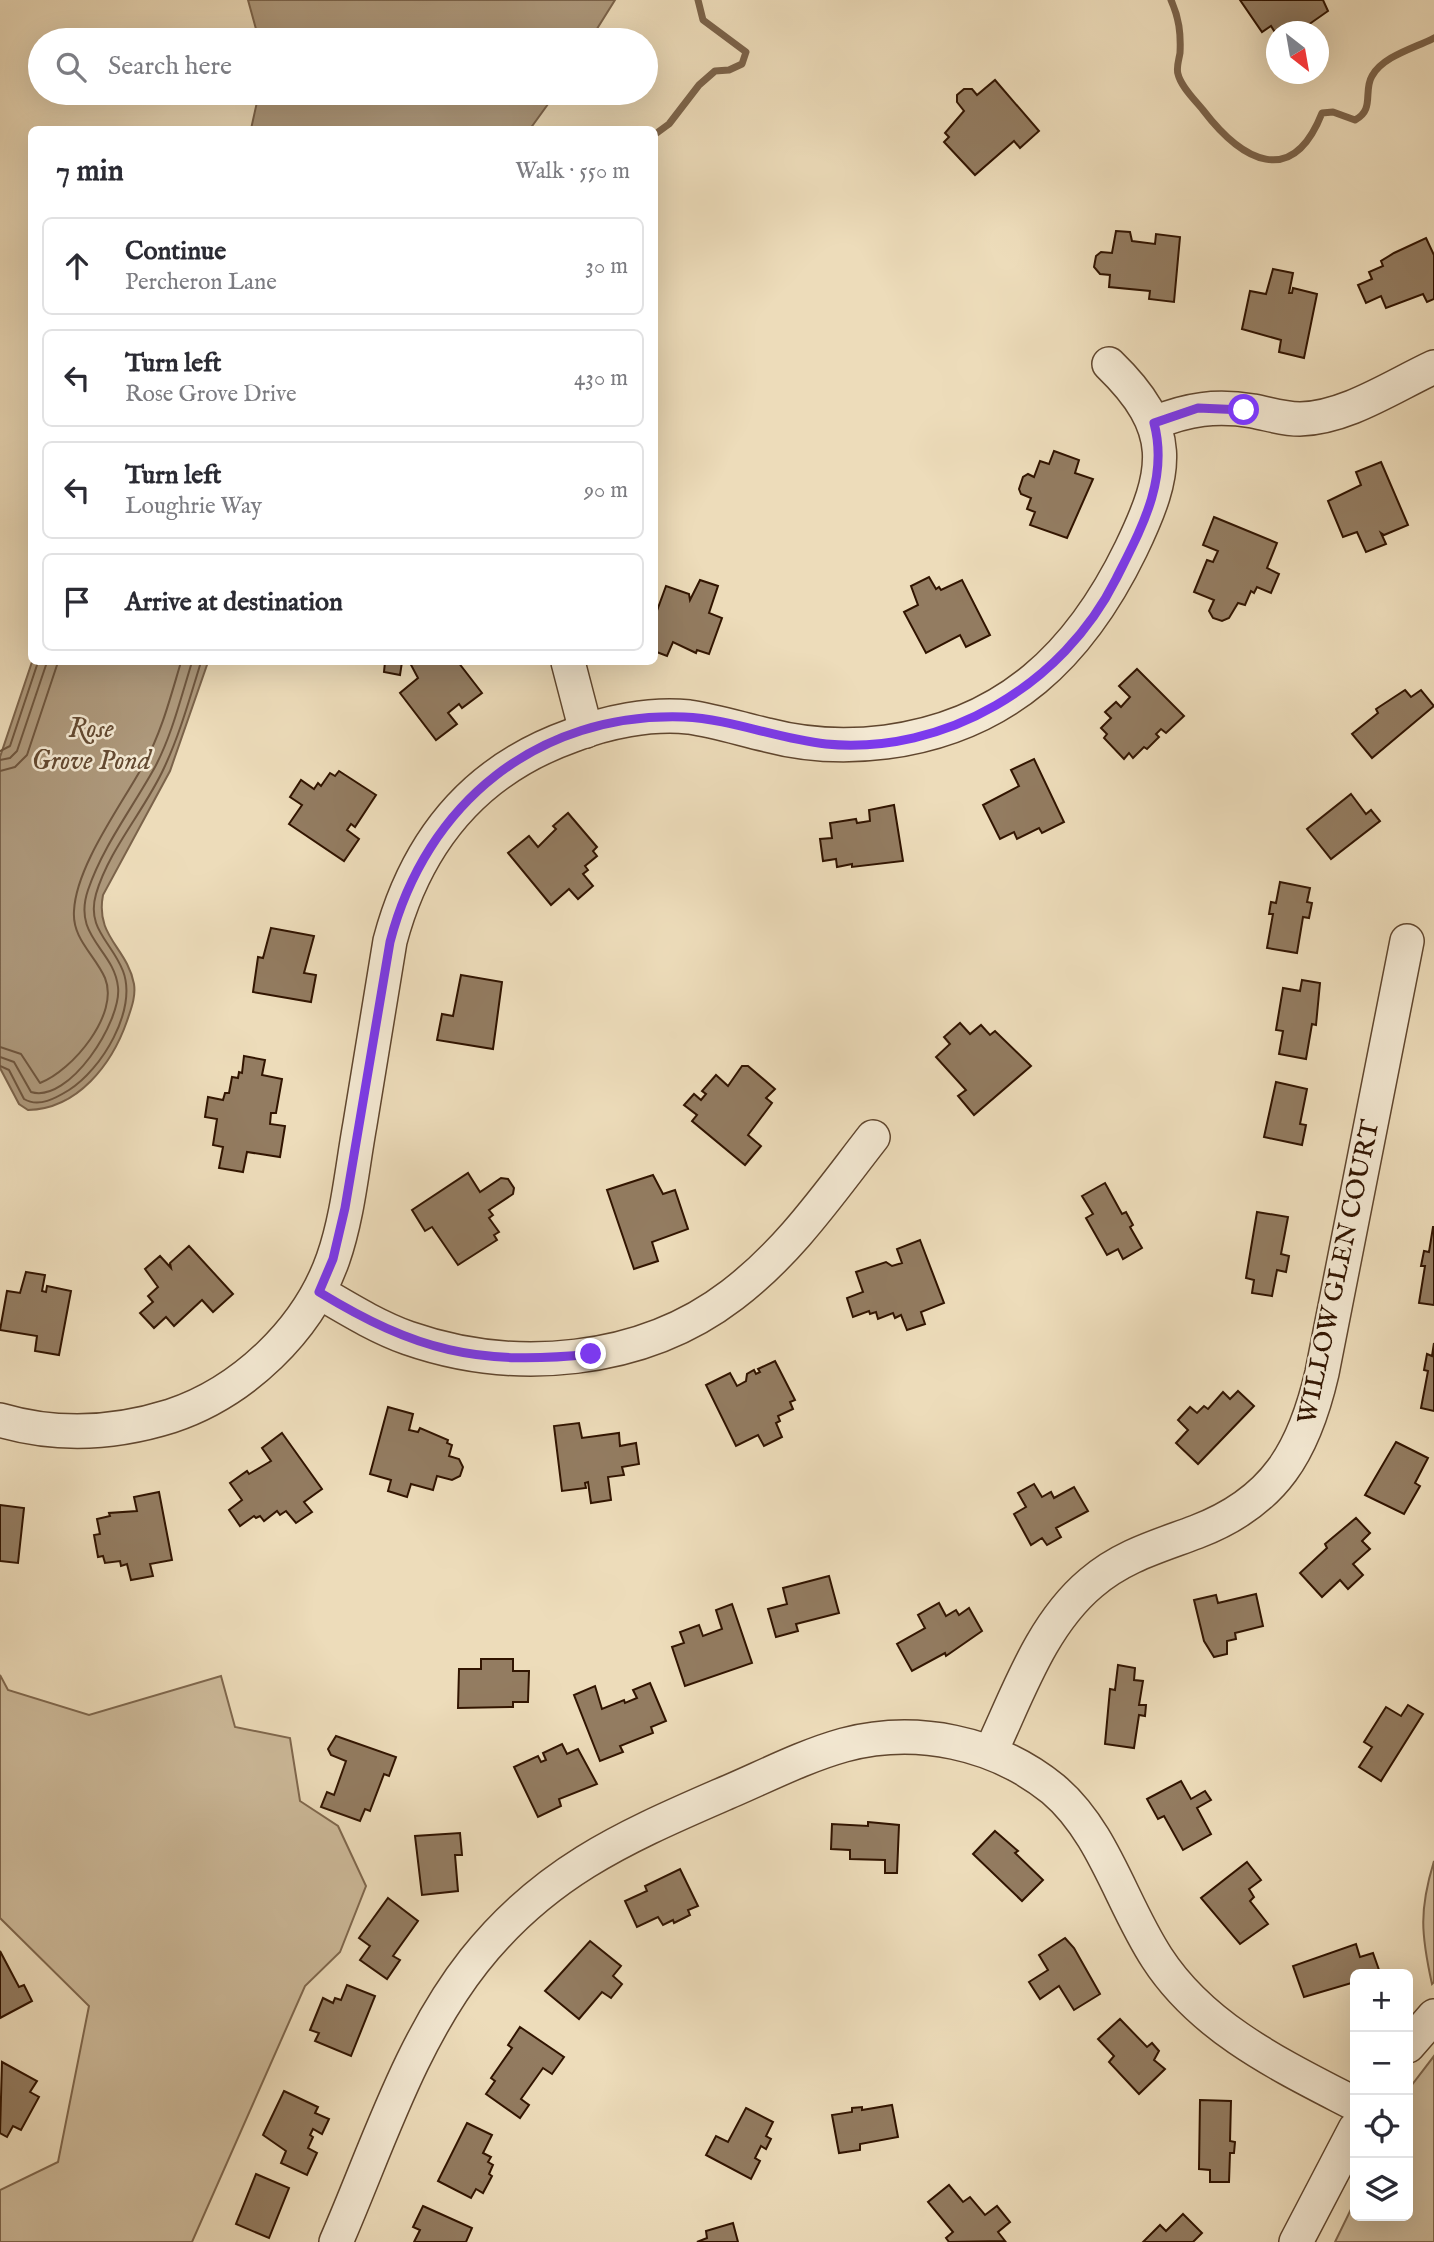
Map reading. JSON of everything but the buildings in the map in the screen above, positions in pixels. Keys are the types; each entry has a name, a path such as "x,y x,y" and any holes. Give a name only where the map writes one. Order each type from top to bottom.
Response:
{"street":[{"path":"0,1420 50,1431 74,1433 131,1426 183,1412 212,1398 264,1360 306,1314 319,1292 340,1237 390,942 400,905 414,872 447,822 489,780 544,747 586,731 638,720 687,717 800,741 856,744 919,736 961,723 985,711 1032,682 1071,645 1105,601 1148,514 1155,491 1159,452 1154,423 1141,398 1110,364"},
{"path":"1154,423 1177,413 1212,407 1287,418 1318,416 1337,412 1434,367"},
{"path":"569,665 586,731"},
{"name":"WILLOW GLEN COURT","path":"991,1752 1047,1634 1068,1605 1091,1582 1118,1563 1147,1549 1228,1517 1270,1485 1295,1453 1312,1415 1322,1373 1407,941"},
{"path":"319,1292 385,1329 461,1353 527,1360 591,1354 624,1346 677,1328 731,1296 755,1276 794,1237 873,1137"},
{"path":"336,2242 419,2049 444,2004 474,1961 505,1926 569,1870 629,1835 813,1756 846,1745 882,1738 957,1742 991,1752 1024,1769 1053,1789 1074,1810 1093,1837 1127,1907 1158,1960 1209,2016 1255,2050 1350,2101"},
{"path":"1413,2040 1434,2016"},
{"path":"1296,2242 1350,2139"}],"shaded area":[{"path":"0,1675 8,1690 89,1715 221,1676 235,1727 290,1738 300,1801 338,1826 366,1886 340,1952 305,1986 192,2242 0,2242 0,2190 58,2162 89,2006 0,1918"},
{"path":"1434,1861 1434,1982 1432,1984 1423,1922"},
{"path":"1434,2056 1434,2242 1335,2242 1350,2211 1350,2221 1413,2221 1413,2083"}],"water":[{"path":"248,0 615,0 598,28 256,28"},
{"path":"256,105 547,105 532,126 252,126"},
{"name":"Rose Grove Pond","path":"31,665 207,665 170,771 103,895 103,921 125,960 134,984 134,998 127,1021 112,1053 91,1081 62,1102 46,1108 28,1110 19,1104 0,1068 0,757"}],"waterway":[{"path":"658,132 669,124 699,85 715,71 729,70 742,64 746,52 703,20 698,0"},
{"path":"1171,0 1179,26 1180,53 1177,69 1182,84 1234,143 1266,159 1281,159 1296,152 1310,137 1322,113 1333,112 1355,120 1361,116 1367,106 1372,76 1377,69 1400,53 1434,38"}],"route":[{"path":"591,1354 527,1360 461,1353 385,1329 319,1292 340,1237 390,942 400,905 429,844 467,799 515,762 572,735 600,726 658,717 687,717 741,727 768,736 829,744 856,744 910,738 961,723 985,711 1032,682 1071,645 1105,601 1148,514 1155,491 1159,452 1154,423 1198,408 1228,407 1244,410"}]}
